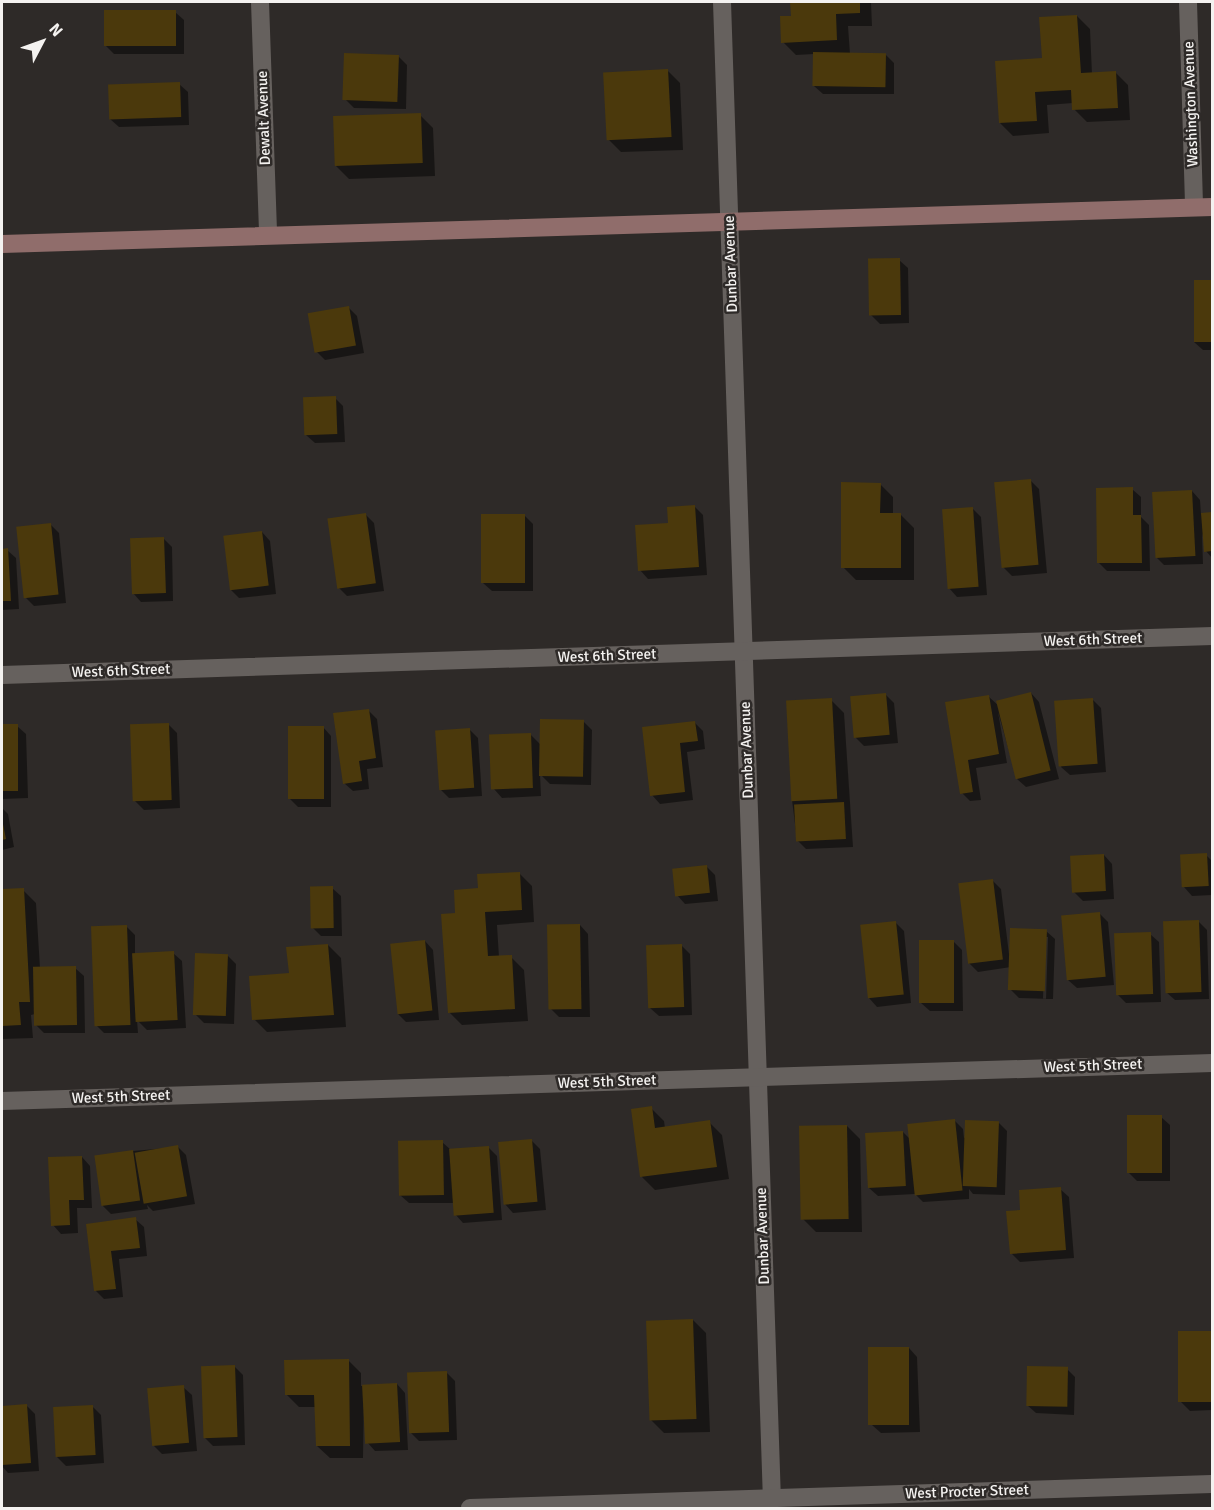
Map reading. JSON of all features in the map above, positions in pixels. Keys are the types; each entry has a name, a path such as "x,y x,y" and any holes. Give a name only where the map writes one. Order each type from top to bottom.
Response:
{"main road":[{"path":"2,244 1203,207"}],"street":[{"name":"Dewalt Avenue","path":"260,2 268,235"},
{"name":"Dunbar Avenue","path":"722,2 772,1498"},
{"name":"Washington Avenue","path":"1188,2 1203,207"},
{"name":"West 6th Street","path":"2,675 1212,636"},
{"name":"West 5th Street","path":"2,1101 1212,1062"},
{"name":"West Procter Street","path":"470,1509 1212,1484"}],"building":[{"path":"790,2 860,2 860,13 836,14 837,40 781,43 780,16 791,16"},
{"path":"104,10 176,10 176,46 104,46"},
{"path":"1077,15 1081,73 1116,71 1118,108 1072,110 1071,90 1035,92 1037,121 999,123 995,61 1042,58 1039,17"},
{"path":"813,52 886,53 885,87 812,86"},
{"path":"344,53 399,55 397,102 342,100"},
{"path":"668,69 672,137 607,140 603,72"},
{"path":"180,82 181,117 109,119 108,85"},
{"path":"421,113 423,163 335,166 333,116"},
{"path":"900,258 901,315 869,316 868,259"},
{"path":"1194,280 1212,280 1212,342 1194,342"},
{"path":"349,306 356,345 315,353 308,313"},
{"path":"336,396 337,434 304,435 303,397"},
{"path":"1031,479 1038,565 1002,568 994,482"},
{"path":"841,482 881,483 880,513 901,513 901,568 841,568"},
{"path":"1133,487 1133,515 1141,515 1142,563 1097,563 1096,488"},
{"path":"1192,490 1195,556 1156,558 1152,492"},
{"path":"695,505 699,567 638,571 635,525 668,523 667,507"},
{"path":"973,507 979,587 948,589 942,509"},
{"path":"1212,512 1212,551 1204,552 1201,513"},
{"path":"366,513 376,583 337,589 327,518"},
{"path":"481,514 525,514 525,583 481,583"},
{"path":"51,523 59,595 24,598 16,527"},
{"path":"262,531 269,586 230,590 223,536"},
{"path":"164,537 166,593 132,594 130,538"},
{"path":"8,548 11,601 2,601 2,549"},
{"path":"1031,692 1051,771 1016,779 996,701"},
{"path":"886,693 890,735 854,738 850,696"},
{"path":"989,695 999,754 968,760 973,792 960,794 945,702"},
{"path":"832,698 837,799 791,801 786,700"},
{"path":"1093,698 1098,764 1059,767 1054,701"},
{"path":"369,709 376,758 359,761 362,781 343,784 333,713"},
{"path":"540,719 584,720 583,777 539,776"},
{"path":"695,721 698,741 680,743 685,792 650,796 642,727"},
{"path":"169,723 172,800 133,801 130,724"},
{"path":"2,724 18,724 18,791 2,791"},
{"path":"288,726 324,726 324,799 288,799"},
{"path":"470,728 474,788 439,790 435,730"},
{"path":"531,733 533,788 491,789 489,734"},
{"path":"844,802 846,839 796,842 794,805"},
{"path":"2,819 6,839 2,840"},
{"path":"1207,853 1209,886 1182,887 1180,854"},
{"path":"1104,854 1106,891 1072,893 1070,856"},
{"path":"707,865 710,893 675,897 672,869"},
{"path":"520,872 522,910 485,912 488,956 512,955 515,1009 448,1013 441,914 455,913 454,890 478,888 477,874"},
{"path":"993,879 1003,959 968,964 958,883"},
{"path":"310,886 333,886 334,928 311,928"},
{"path":"24,888 30,1002 19,1002 21,1025 2,1026 2,889"},
{"path":"1100,912 1106,977 1067,980 1061,915"},
{"path":"1199,920 1202,992 1166,993 1163,921"},
{"path":"896,921 904,995 868,998 860,925"},
{"path":"580,924 581,1009 548,1010 547,925"},
{"path":"127,925 130,1025 95,1026 91,926"},
{"path":"1010,928 1047,929 1045,991 1008,990"},
{"path":"1151,932 1153,994 1116,995 1114,933"},
{"path":"425,940 432,1011 398,1014 390,944"},
{"path":"919,940 954,940 954,1003 919,1003"},
{"path":"328,944 334,1015 252,1020 249,976 289,973 286,947"},
{"path":"682,944 684,1007 648,1008 646,945"},
{"path":"174,951 178,1020 136,1022 132,953"},
{"path":"195,953 228,954 226,1016 193,1015"},
{"path":"76,966 77,1025 34,1026 33,967"},
{"path":"652,1106 655,1128 710,1120 717,1167 640,1177 631,1109"},
{"path":"1127,1115 1162,1115 1162,1173 1127,1173"},
{"path":"955,1119 963,1191 915,1196 907,1124"},
{"path":"965,1120 999,1121 997,1187 963,1186"},
{"path":"847,1125 849,1219 801,1220 799,1126"},
{"path":"903,1131 906,1186 868,1188 865,1133"},
{"path":"532,1139 537,1202 504,1205 498,1142"},
{"path":"443,1140 444,1195 399,1196 398,1141"},
{"path":"178,1145 187,1196 144,1204 135,1153"},
{"path":"489,1146 494,1213 454,1216 449,1149"},
{"path":"133,1150 140,1201 101,1206 94,1155"},
{"path":"82,1156 84,1200 69,1200 70,1225 51,1226 48,1157"},
{"path":"1061,1187 1066,1250 1010,1254 1006,1211 1020,1210 1019,1190"},
{"path":"136,1217 140,1248 111,1251 116,1289 94,1291 86,1224"},
{"path":"693,1319 696,1419 650,1421 646,1321"},
{"path":"1178,1331 1212,1331 1212,1402 1178,1402"},
{"path":"868,1347 909,1347 909,1425 868,1425"},
{"path":"349,1359 350,1446 316,1446 314,1395 285,1395 284,1360"},
{"path":"235,1365 238,1437 204,1438 201,1366"},
{"path":"1027,1366 1068,1367 1067,1407 1026,1406"},
{"path":"447,1371 449,1432 409,1433 407,1372"},
{"path":"397,1383 400,1442 365,1444 362,1385"},
{"path":"184,1385 189,1443 152,1446 147,1388"},
{"path":"27,1404 31,1463 2,1465 2,1406"},
{"path":"93,1405 96,1455 56,1457 53,1407"}]}
